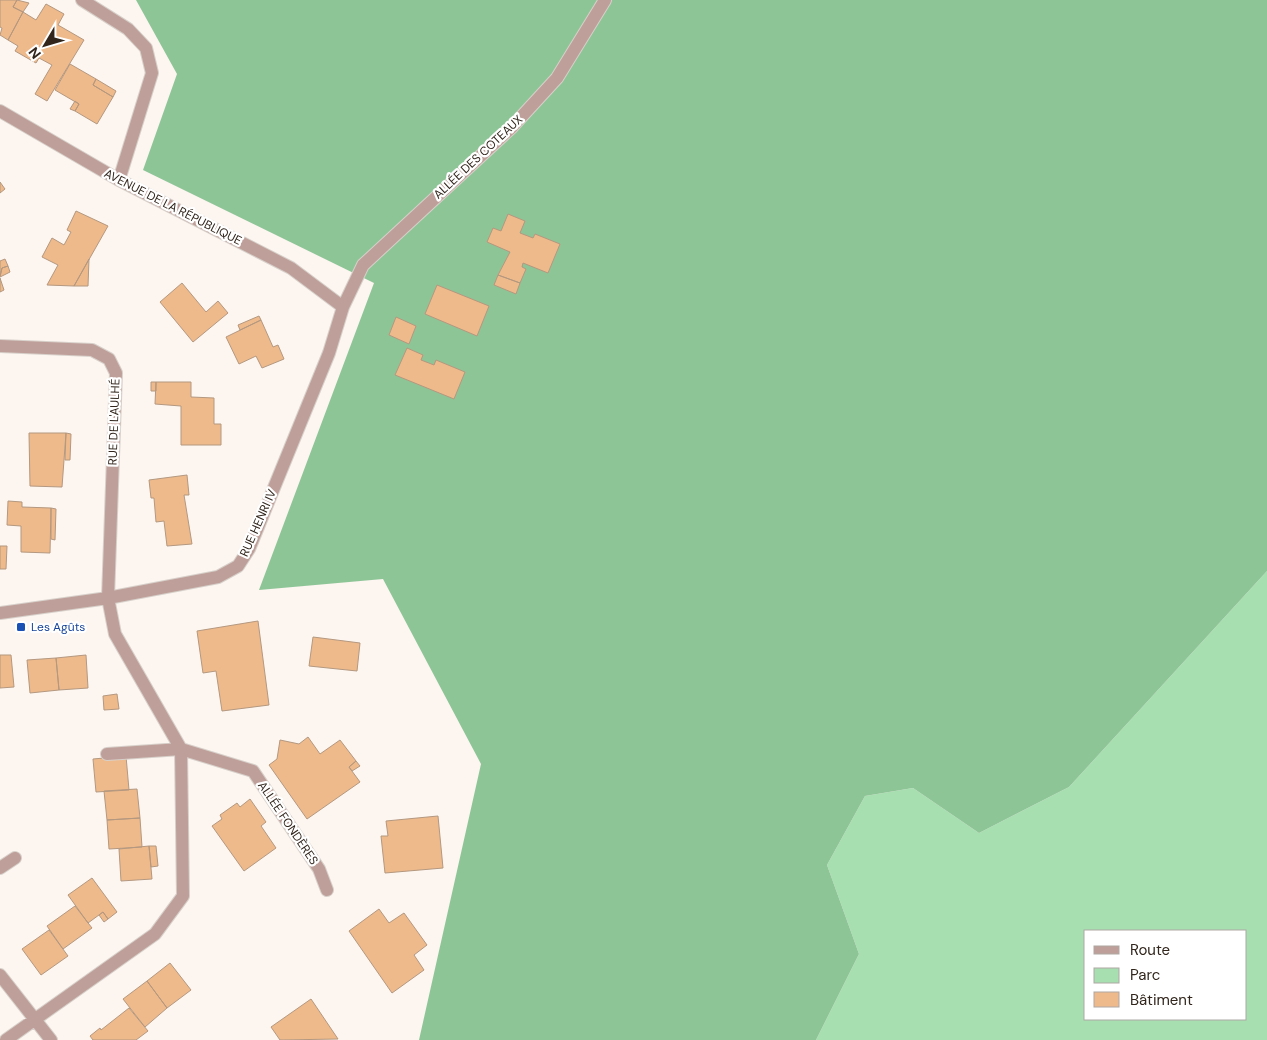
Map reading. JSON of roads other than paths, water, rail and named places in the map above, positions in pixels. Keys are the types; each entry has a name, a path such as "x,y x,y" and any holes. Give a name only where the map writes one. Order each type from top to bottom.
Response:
{"street":[{"path":"82,0 128,29 146,48 152,73 118,180"},
{"name":"ALLÉE DES COTEAUX","path":"343,307 363,265 512,127 557,78 605,0"},
{"name":"AVENUE DE LA RÉPUBLIQUE","path":"0,111 118,180 291,268 343,307"},
{"name":"RUE HENRI IV","path":"0,614 108,598 218,577 238,566 249,549 329,353 343,307"},
{"name":"RUE DE L'AULHÉ","path":"0,346 92,350 109,359 116,373 108,598 115,634 181,748"},
{"path":"6,1040 155,934 183,896 181,748 107,754"},
{"name":"ALLÉE FONDÈRES","path":"181,748 253,771 319,869 327,890"},
{"path":"0,868 15,858"},
{"path":"0,975 51,1040"}],"place":[{"name":"Les Agûts","path":"21,627"}]}
